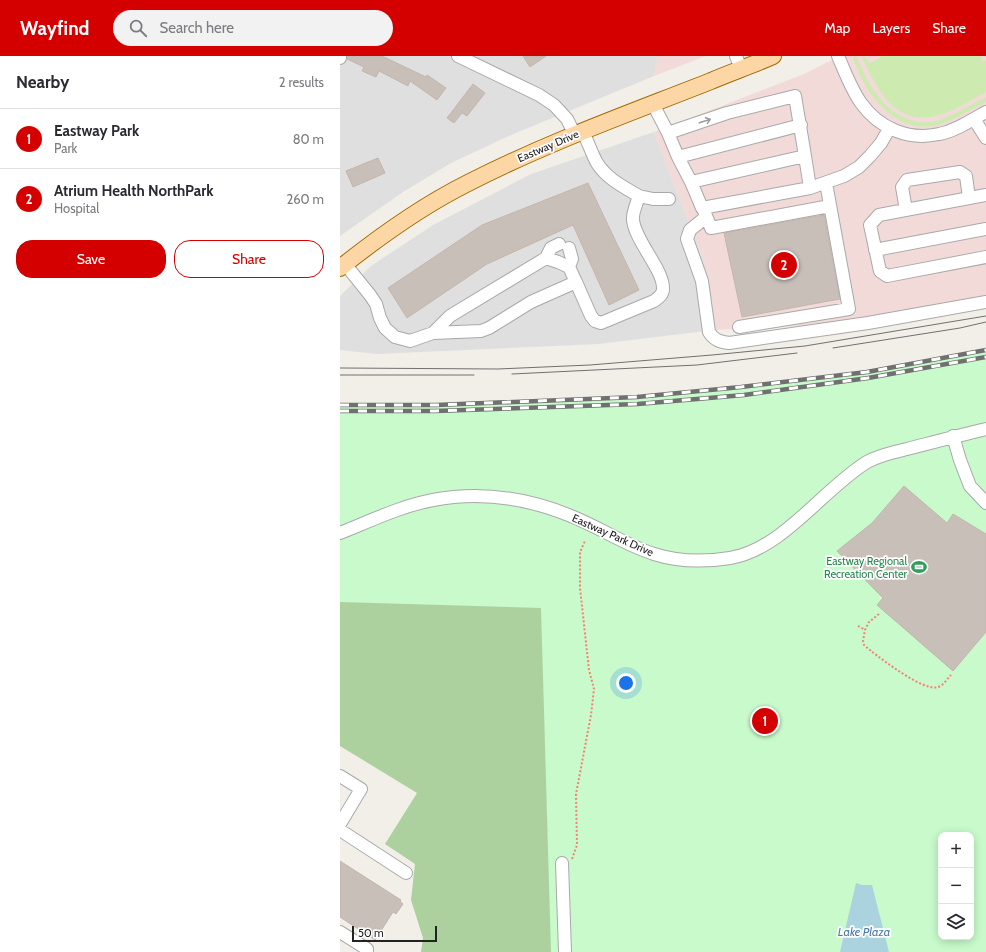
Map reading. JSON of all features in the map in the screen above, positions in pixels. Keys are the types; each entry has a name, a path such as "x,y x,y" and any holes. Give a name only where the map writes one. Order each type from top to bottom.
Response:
{"main road":[{"name":"Eastway Drive","path":"343,266 365,248 409,217 446,195 492,171 579,133 653,104 739,62 773,56"}],"street":[{"path":"458,56 539,95 554,105 579,133 598,164 616,182 639,196 652,199 669,199"},
{"path":"838,56 860,103 874,119 889,129 906,135 922,137 953,130 986,112"},
{"path":"668,133 728,114 795,96 810,188"},
{"path":"653,104 691,182 711,228 830,206"},
{"path":"974,119 986,138"},
{"path":"678,157 800,125"},
{"path":"889,129 870,156 859,167 844,176 810,188 704,213 690,230 687,239 702,281 709,332 713,338 720,342 729,343 868,323 986,302"},
{"path":"691,182 805,156"},
{"path":"906,210 902,187 907,180 960,172 966,176 969,198"},
{"path":"739,327 849,309 826,183"},
{"path":"986,195 879,215 870,224 880,271 886,276 986,257"},
{"path":"546,258 569,267 591,316 595,321 601,323 654,302 663,290 661,278 639,237 633,220 639,196"},
{"path":"876,250 986,229"},
{"path":"433,333 450,316 546,258 551,248 564,246 572,259 569,267"},
{"path":"343,266 370,294 376,304 385,328 395,337 410,341 433,333 481,331 489,328 531,302 576,282"},
{"name":"Eastway Park Drive","path":"340,533 400,509 432,500 469,496 488,497 529,501 547,507 584,521 653,554 695,561 733,558 774,539 842,481 868,462 883,455 953,436 986,429"},
{"path":"953,436 970,486 986,504"},
{"path":"340,776 361,789 340,824"},
{"path":"340,830 406,873"},
{"path":"562,864 564,952"},
{"path":"340,932 366,949 368,952"}],"path":[{"path":"562,864 571,860 577,845 576,794 591,715 594,689 589,670 580,588 580,552 585,541"},
{"path":"879,614 869,622 865,630 864,641 867,647 921,685 933,688 938,687 942,685 951,675"},
{"path":"858,626 865,630"}],"shaded area":[{"path":"340,56 658,56 654,76 511,135 451,163 403,192 340,236"},
{"path":"658,56 706,56 654,76"},
{"path":"840,56 986,56 986,299 847,324 714,330 706,267 654,132 804,74"},
{"path":"654,132 706,267 714,330 599,344 377,354 340,350 340,296 371,266 433,225 531,174"}],"green space":[{"path":"853,56 856,56 869,83 884,103 901,116 911,120 931,122 948,117 986,97 986,102 954,119 933,126 919,126 905,123 893,116 881,106 872,95 863,82"},
{"path":"864,56 870,63 881,56 981,56 982,61 986,60 986,92 957,108 939,115 924,118 911,116 900,111 890,103 882,93 868,70 862,57"},
{"path":"986,350 986,952 551,952 541,608 340,602 340,404 485,405 606,400 727,389 820,378"},
{"path":"558,570 554,952 421,952 423,938 411,900 415,864 385,844 417,793 340,746 340,576"}],"water":[{"name":"Lake Plaza","path":"856,883 862,885 872,885 889,952 840,952"}],"building":[{"path":"348,56 382,56 426,77 427,75 446,88 437,100 410,81 408,86 379,71 376,77 362,71 364,67 347,59"},
{"path":"523,56 546,56 530,67"},
{"path":"473,84 485,93 467,116 462,113 454,123 447,118"},
{"path":"378,158 385,173 353,187 346,171"},
{"path":"588,183 639,290 609,305 573,225 487,264 407,318 388,288 482,225"},
{"path":"824,215 840,299 742,317 724,233"},
{"name":"Eastway Regional Recreation Center","path":"904,486 947,523 953,514 986,534 986,632 953,671 877,605 883,598 837,551 872,523"},
{"path":"340,861 401,900 400,901 403,904 396,914 393,912 375,940 340,917"}],"tram line":[{"path":"340,368 498,369 590,365 805,346 986,316"},
{"path":"833,348 960,328 986,322"},
{"path":"512,374 697,365 797,353"},
{"path":"340,375 474,375"}],"railway":[{"path":"340,405 436,405 637,397 741,387 867,372 986,350"},
{"path":"340,411 435,411 638,404 744,395 868,378 986,357"}],"place":[{"name":"Atrium Health NorthPark","path":"784,265"},
{"name":"Eastway Regional Recreation Center","path":"919,567"},
{"name":"Eastway Park","path":"765,721"}]}
